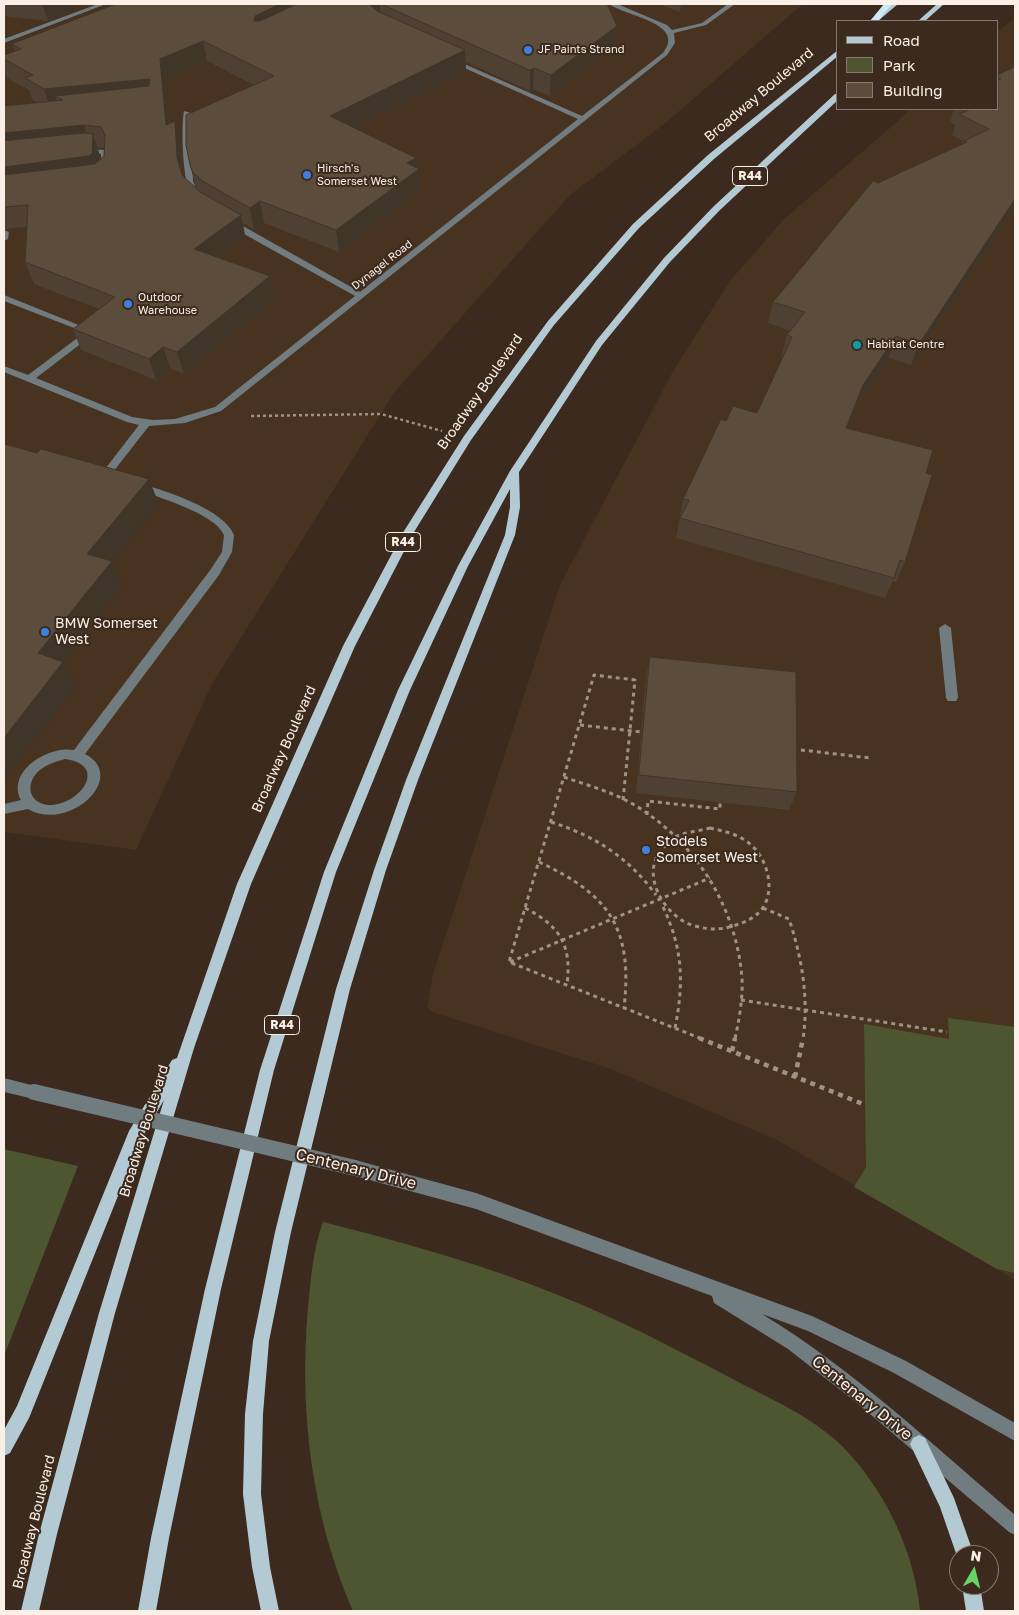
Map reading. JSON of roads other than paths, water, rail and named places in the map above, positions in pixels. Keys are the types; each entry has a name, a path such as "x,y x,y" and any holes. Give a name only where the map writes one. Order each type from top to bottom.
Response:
{"highway":[{"path":"875,20 888,4"}],"main road":[{"path":"875,20 895,4"},
{"path":"922,20 941,4"},
{"name":"Broadway Boulevard","path":"30,1611 48,1534 107,1313 187,1048 244,884 348,646 409,532 467,438 551,323 636,226 712,157 836,54"},
{"name":"R44","path":"147,1611 160,1538 211,1298 262,1089 330,872 404,690 463,566 515,471 599,343 667,260 717,208 836,98"},
{"path":"270,1611 261,1567 252,1494 254,1414 261,1341 283,1232 343,989 380,870 423,753 510,535 515,507 515,471"},
{"path":"4,1447 23,1412 134,1136 187,1048"},
{"path":"919,1444 948,1504 962,1545"},
{"path":"973,1595 975,1611"}],"street":[{"path":"5,41 103,4"},
{"path":"612,4 655,20 671,32 704,24 732,4"},
{"name":"Dynagel Road","path":"4,369 130,420 146,423 182,422 198,418 218,409 665,54 671,47 673,39 671,32"},
{"path":"444,57 584,119"},
{"path":"187,113 189,181 192,192 203,205"},
{"path":"72,152 91,150 104,152 106,156 104,178"},
{"path":"226,220 361,296"},
{"path":"4,298 87,330 84,337 29,379"},
{"path":"77,755 215,572 226,554 229,542 227,530 220,522 207,514 102,472 146,423"},
{"path":"945,628 952,698"},
{"path":"77,755 87,761 93,770 93,781 88,792 79,802 52,812 39,809 29,803 23,794 23,783 28,772 38,762 51,756 77,755"},
{"path":"4,809 29,803"},
{"name":"Centenary Drive","path":"4,1085 355,1168 476,1201 812,1324 900,1368 1015,1432"},
{"name":"Centenary Drive","path":"699,1284 794,1343 919,1444 1015,1526"}],"place":[{"name":"JF Paints Strand","path":"528,50"},
{"name":"Hirsch's Somerset West","path":"307,175"},
{"name":"Outdoor Warehouse","path":"128,304"},
{"name":"Habitat Centre","path":"857,345"},
{"name":"BMW Somerset West","path":"45,632"},
{"name":"Stodels Somerset West","path":"646,850"}]}
